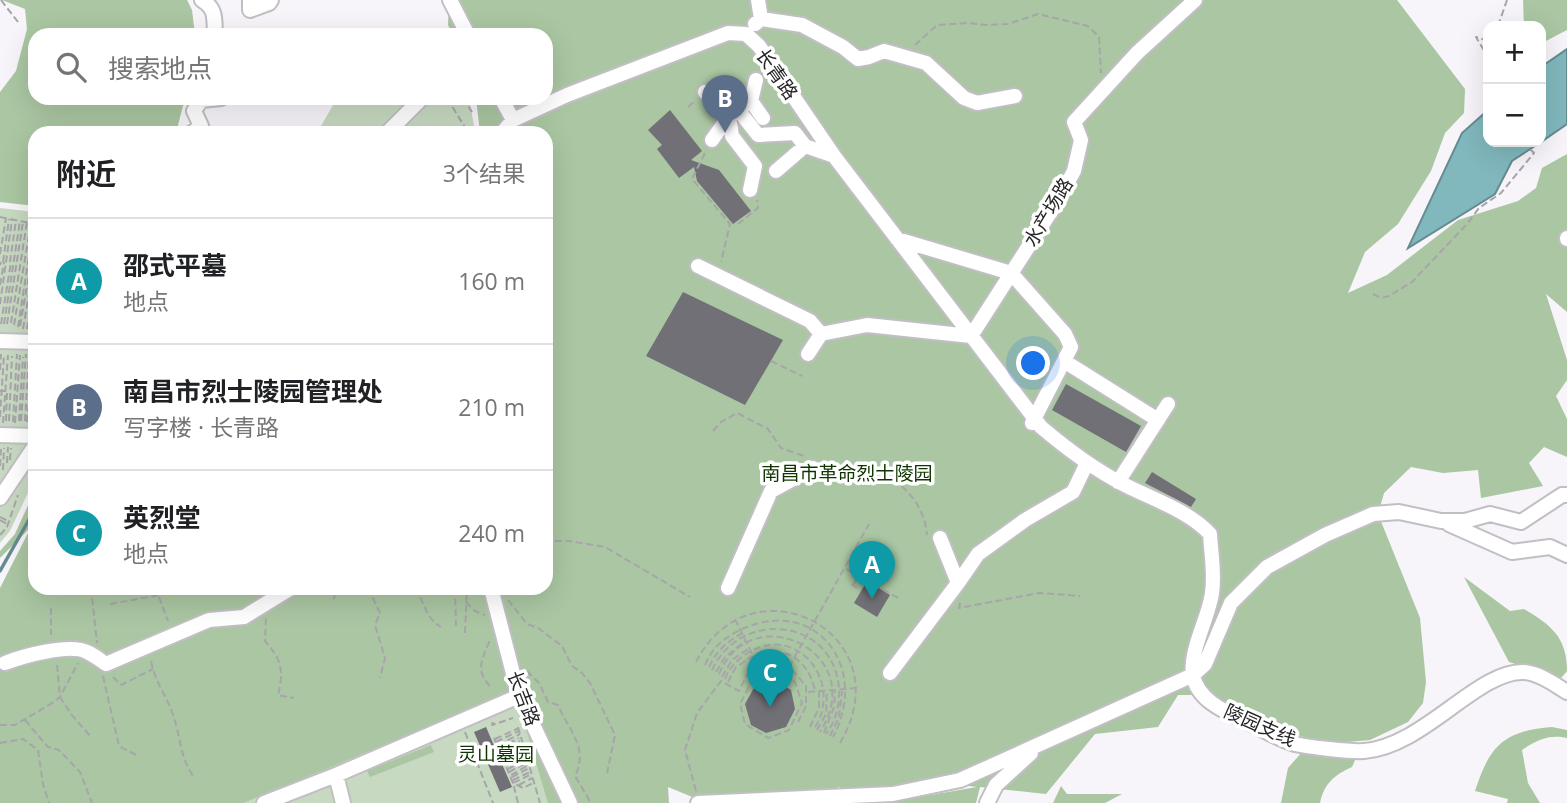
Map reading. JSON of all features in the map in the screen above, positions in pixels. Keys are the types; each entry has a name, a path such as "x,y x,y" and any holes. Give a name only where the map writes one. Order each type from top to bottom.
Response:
{"street":[{"path":"202,0 210,5 215,16 215,28"},
{"path":"250,0 250,10 271,0"},
{"path":"450,0 464,28"},
{"path":"758,0 761,19"},
{"name":"水产场路","path":"971,336 1074,171 1081,139 1074,122 1137,52 1195,0"},
{"path":"746,34 761,19"},
{"path":"761,19 802,25 843,47 858,59 884,51 926,64 958,94 977,103 1015,96"},
{"name":"长青路","path":"553,101 728,33 746,34 759,46 834,156 971,336"},
{"path":"712,140 740,109 757,80"},
{"path":"705,92 763,118"},
{"path":"198,105 194,111 201,126"},
{"path":"394,126 415,105"},
{"path":"505,105 513,120 508,126"},
{"name":"长青路","path":"513,120 545,105"},
{"path":"740,109 758,135 795,133 805,146 834,156"},
{"path":"740,109 732,136 755,166 750,190"},
{"path":"776,172 805,146"},
{"path":"897,239 1011,273 1065,334 1071,347 1052,392 1033,421"},
{"path":"698,266 810,321 821,334"},
{"path":"808,354 821,334 867,325 971,336 1033,421 1074,456 1118,482 1200,523 1210,534 1213,593 1195,657 1193,675"},
{"path":"1064,361 1083,381 1124,399 1158,420"},
{"path":"1118,482 1139,444 1168,404"},
{"path":"0,498 20,436"},
{"path":"890,673 960,589 978,554 1025,520 1073,492 1087,463"},
{"path":"728,588 771,491 814,468"},
{"path":"1441,521 1465,521 1490,514 1521,522 1562,495 1567,495"},
{"path":"699,803 892,794 960,780 1193,675 1205,664 1231,603 1267,567 1325,535 1373,514 1399,512 1441,521 1512,552 1550,547 1567,555"},
{"path":"934,537 960,589"},
{"path":"5,663 26,655 85,650 106,664 209,620 244,617 285,595"},
{"name":"长吉路","path":"493,595 519,696 570,803"},
{"name":"陵园支线","path":"1193,675 1202,696 1228,713 1295,744 1364,751 1394,744 1424,728 1484,685 1505,675 1524,672 1543,677 1567,691"},
{"path":"264,803 519,696"},
{"path":"987,803 996,785 1043,743"},
{"path":"336,775 343,803"}],"path":[{"path":"1,0 18,22"},
{"path":"1499,21 1507,0"},
{"path":"904,56 937,25 1008,24 1038,14 1088,26 1099,37 1102,78 1107,88"},
{"path":"1483,39 1476,37 1483,49"},
{"path":"451,105 464,126"},
{"path":"467,105 472,113"},
{"path":"712,140 692,179 730,224 718,276"},
{"path":"1373,294 1381,298 1389,296 1412,282 1479,208 1501,193 1534,153 1528,147"},
{"path":"738,224 758,208 757,200 750,190"},
{"path":"0,218 28,223"},
{"path":"0,254 11,219"},
{"path":"4,324 11,219"},
{"path":"4,324 11,219"},
{"path":"0,285 23,222"},
{"path":"0,304 8,262 23,222"},
{"path":"8,262 28,264"},
{"path":"8,262 21,335 24,392 20,436 13,459"},
{"path":"9,470 20,436 24,392 21,335 28,285"},
{"path":"0,466 20,436 24,392 21,335 28,285"},
{"path":"0,370 21,335 28,307"},
{"path":"0,417 2,391 28,318"},
{"path":"20,436 24,392 21,335"},
{"path":"771,361 802,376"},
{"path":"2,391 24,392"},
{"path":"2,391 20,436"},
{"path":"713,431 721,422 737,413 768,429 782,449 814,468 865,469 892,479 907,490 916,502 934,537"},
{"path":"892,479 897,471"},
{"path":"0,535 18,502 19,491"},
{"path":"0,521 7,525"},
{"path":"784,676 869,524"},
{"path":"553,541 605,547 690,597"},
{"path":"844,568 900,599"},
{"path":"858,576 852,584 859,589"},
{"path":"960,589 959,608 1039,593 1080,596"},
{"path":"110,604 159,595 173,636"},
{"path":"334,599 335,595"},
{"path":"371,595 380,613 375,625 385,658 380,678"},
{"path":"419,595 427,616 441,627"},
{"path":"455,595 456,626"},
{"path":"465,634 466,595"},
{"path":"506,597 527,624 545,632 562,646 572,666 590,682 615,735 607,772"},
{"path":"466,602 475,611 489,618"},
{"path":"267,603 265,641 274,652 283,674 278,695 294,698"},
{"path":"51,608 52,651 58,668 60,697 90,736"},
{"path":"696,662 706,644 745,615 775,611 798,614 814,621 828,630 839,642 852,669 856,688 848,729 840,743"},
{"path":"735,620 758,667"},
{"path":"719,675 722,653 766,622 793,623 810,629 824,639 836,653 842,665 847,689 844,712 824,733"},
{"path":"705,665 718,644 758,630 775,628 806,636 827,653 836,670 841,689 838,709 824,733"},
{"path":"490,686 483,678 480,664 490,641 491,630"},
{"path":"744,637 775,637 802,643 816,652 830,678 829,713 824,733"},
{"path":"719,675 744,637"},
{"path":"719,675 750,650 774,645 798,650 807,657 829,690"},
{"path":"148,646 154,677 174,717 182,755 193,776"},
{"path":"0,724 15,725 60,697 85,650"},
{"path":"719,675 754,657 770,653 794,657 804,664 817,691 819,708 810,727"},
{"path":"699,803 685,750 697,713 721,681 738,691 747,675 758,667 782,663 789,666 801,678 807,692 806,706 797,724"},
{"path":"106,664 114,679 121,685 153,669"},
{"path":"526,670 539,683 548,702 558,705 580,747 580,766 575,776 591,803"},
{"path":"774,673 784,676 795,682 802,704 789,730 768,738 745,724 740,704 752,681 774,673"},
{"path":"807,692 856,688"},
{"path":"824,733 823,707 829,690"},
{"path":"497,706 492,725 516,717 540,803"},
{"path":"24,719 48,747 59,750 80,772 92,803"},
{"path":"461,721 493,803"},
{"path":"0,743 23,739 38,750 49,803"},
{"path":"503,760 525,753"},
{"path":"503,760 525,753"},
{"path":"503,760 525,753"},
{"path":"503,760 525,753"},
{"path":"503,760 525,753"},
{"path":"503,760 525,753"},
{"path":"503,760 525,753"},
{"path":"503,760 525,753"},
{"path":"518,786 525,753"},
{"path":"503,760 518,786 523,788 534,783"},
{"path":"503,760 518,803"}],"green space":[{"path":"2,0 187,0 192,10 194,28 28,28 28,105 183,105 178,126 28,126 28,205 0,202 0,92 16,71 27,29 25,9"},
{"name":"南昌市革命烈士陵园","path":"449,0 1397,0 1465,89 1464,113 1445,133 1431,171 1398,224 1365,252 1348,293 1387,275 1458,220 1518,201 1536,188 1542,168 1567,154 1567,312 1546,294 1567,360 1567,380 1556,396 1567,419 1567,457 1544,447 1529,463 1543,486 1481,498 1478,470 1443,473 1411,467 1384,493 1378,514 1420,618 1426,682 1423,703 1408,722 1370,740 1325,744 1238,715 1198,695 1178,695 1158,727 1095,734 1046,794 980,787 976,803 884,803 977,787 953,784 856,803 843,803 840,787 814,794 707,803 668,787 669,803 548,803 521,712 499,698 243,803 0,803 0,588 28,533 28,595 553,595 553,126 479,126 477,105 553,105 553,28 450,28"},
{"path":"1523,0 1567,0 1567,30 1546,41 1546,21 1524,21"},
{"path":"333,105 470,105 474,126 321,126"},
{"path":"0,208 28,211 28,493 10,531 0,543"},
{"path":"28,505 28,530 0,558 0,551 15,534"},
{"path":"1464,577 1510,611 1524,609 1556,633 1566,659 1567,671 1561,678 1509,662"},
{"name":"灵山墓园","path":"522,690 577,803 239,803"},
{"path":"1552,727 1567,730 1567,738 1543,739 1522,750 1528,783 1540,803 1507,803 1508,799 1475,791 1487,762 1501,743 1522,732"},
{"path":"431,745 434,752 370,777 367,771"},
{"path":"1302,752 1356,758 1352,767 1340,773 1327,785 1320,803 1281,803 1288,768"},
{"path":"1061,786 1067,794 1122,794 1105,803 1053,803"}],"water":[{"path":"1567,49 1567,124 1546,139 1546,84 1546,64"},
{"path":"1483,114 1483,147 1533,147 1512,161 1495,194 1408,248 1462,133"}],"building":[{"path":"670,110 702,151 691,160 719,170 751,211 733,224 697,181 694,167 679,178 657,149 662,145 648,130"},
{"path":"683,292 783,340 745,405 646,356"},
{"path":"1066,384 1141,426 1126,452 1052,410"},
{"path":"1152,472 1196,499 1191,507 1145,483"},
{"path":"867,581 890,595 877,617 854,603"},
{"path":"774,680 791,690 795,709 786,727 766,733 751,725 745,704 755,686"},
{"path":"486,727 512,787 500,792 474,732"}],"waterway":[{"path":"0,571 28,521"}],"place":[{"name":"南昌市烈士陵园管理处","path":"725,133"},
{"name":"邵式平墓","path":"872,599"},
{"name":"英烈堂","path":"770,707"}]}
